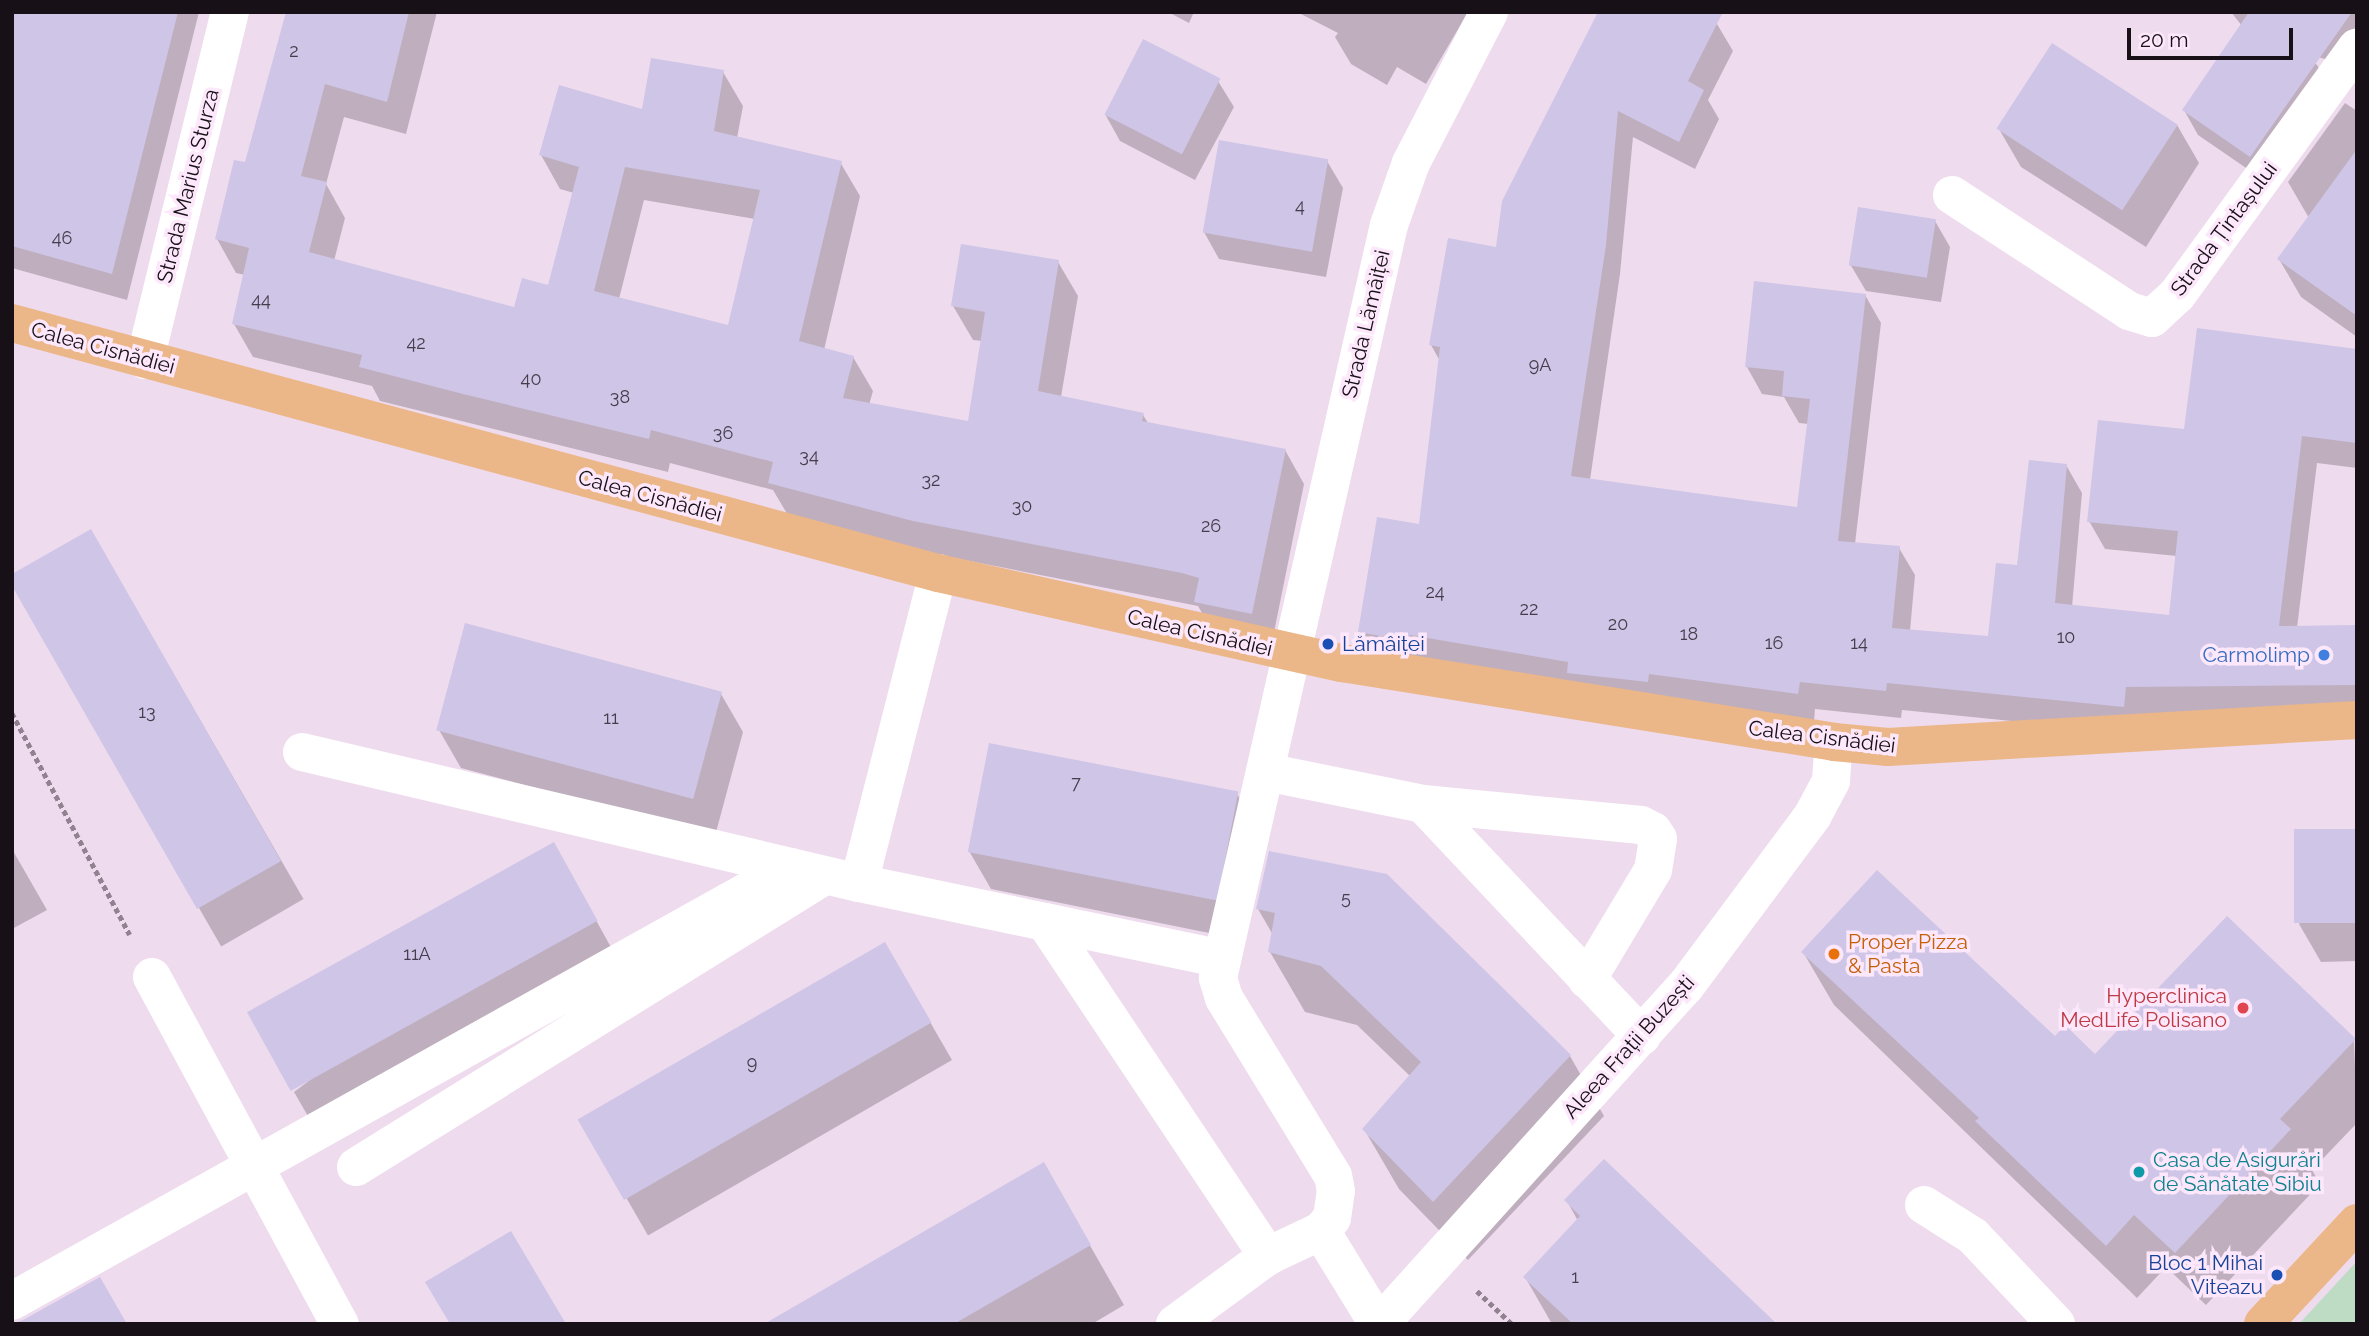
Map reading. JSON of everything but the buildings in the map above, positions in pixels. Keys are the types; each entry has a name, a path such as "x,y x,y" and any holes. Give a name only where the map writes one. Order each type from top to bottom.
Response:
{"main road":[{"name":"Calea Cisnădiei","path":"12,323 938,573 1292,654 1834,742 1930,746 2357,720"},
{"path":"2264,1323 2357,1223"}],"street":[{"name":"Strada Marius Sturza","path":"145,360 230,12"},
{"name":"Strada Lămâiței","path":"1292,654 1389,225 1411,163 1489,12"},
{"name":"Strada Țintașului","path":"1952,195 2129,310 2152,318 2177,295 2357,47"},
{"path":"356,1167 825,875 938,573"},
{"name":"Calea Cisnădiei","path":"1292,654 1218,978 1224,998 1333,1176 1332,1218 1321,1231"},
{"name":"Aleea Frații Buzești","path":"1379,1324 1685,987 1813,815 1831,781 1834,742"},
{"path":"302,752 825,875 1222,959"},
{"path":"1266,772 1423,804 1642,825 1653,831 1658,839 1653,870 1587,980"},
{"path":"1423,804 1642,1035"},
{"path":"12,1301 255,1169 825,875"},
{"path":"1045,922 1268,1256"},
{"path":"152,976 340,1324"},
{"path":"1924,1205 1973,1236 2056,1324"},
{"path":"1175,1324 1268,1256 1321,1231 1379,1324"}],"path":[{"path":"12,713 152,976"},
{"path":"12,728 18,725"}],"green space":[{"path":"2357,1261 2357,1324 2299,1324"}],"place":[{"name":"Lămâiței","path":"1328,644"},
{"name":"Carmolimp","path":"2324,655"},
{"name":"Proper Pizza & Pasta","path":"1834,954"},
{"name":"Hyperclinica MedLife Polisano","path":"2243,1008"},
{"name":"Casa de Asigurări de Sănătate Sibiu","path":"2139,1172"},
{"name":"Bloc 1 Mihai Viteazu","path":"2277,1275"}]}
